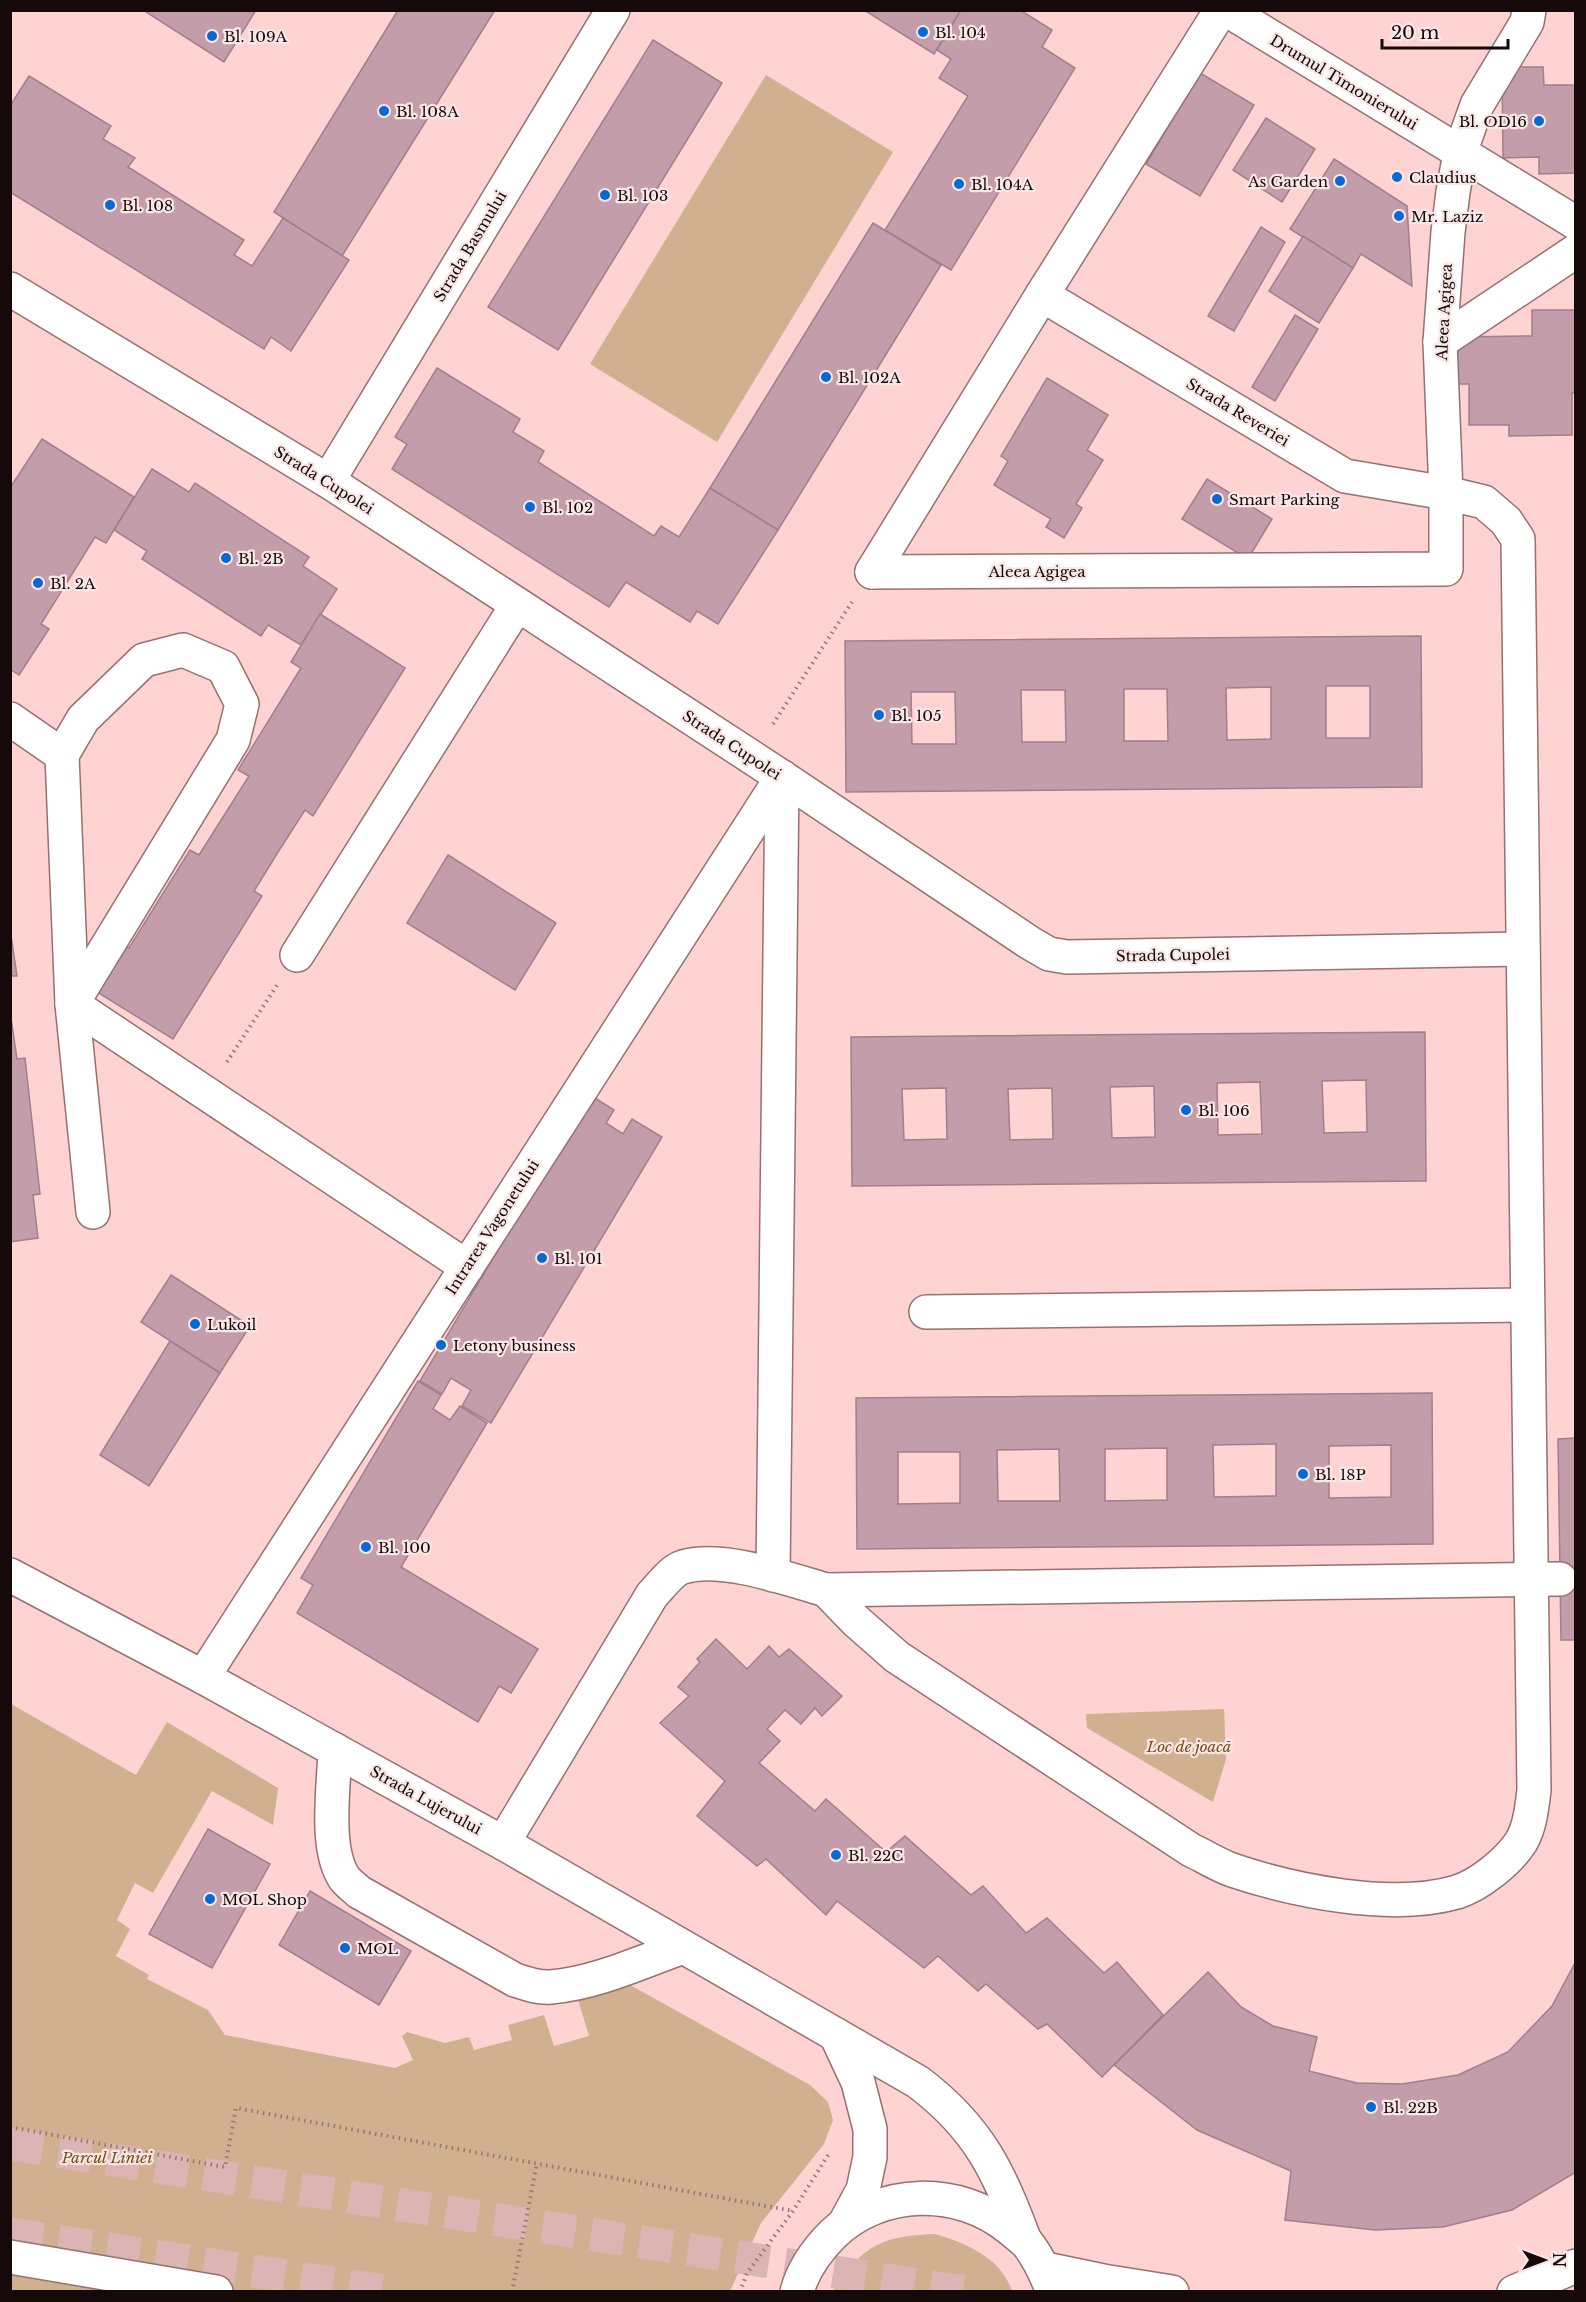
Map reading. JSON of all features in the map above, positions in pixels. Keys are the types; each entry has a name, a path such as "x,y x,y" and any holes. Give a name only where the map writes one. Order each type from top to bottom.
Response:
{"street":[{"name":"Strada Basmului","path":"328,481 613,10"},
{"path":"872,572 1221,10"},
{"name":"Drumul Timonierului","path":"1227,10 1575,223"},
{"name":"Aleea Agigea","path":"872,572 1446,569 1446,493 1440,342 1448,232 1460,153 1477,105 1527,22 1529,10"},
{"path":"1440,342 1575,251"},
{"name":"Strada Cupolei","path":"10,289 328,481 1049,954 1067,957 1522,949"},
{"name":"Strada Reveriei","path":"826,1590 856,1621 897,1657 1191,1850 1230,1869 1279,1883 1358,1897 1406,1900 1458,1892 1483,1878 1507,1860 1522,1840 1531,1815 1546,1579 1527,1305 1518,539 1506,521 1484,502 1446,493 1345,476 1042,295"},
{"path":"297,954 518,605"},
{"path":"72,1004 233,740 242,704 223,667 183,650 144,660 83,719 62,755 72,1004 93,1212"},
{"path":"10,719 62,755"},
{"path":"773,1575 782,777"},
{"name":"Intrarea Vagonetului","path":"203,1677 782,777"},
{"path":"72,1004 466,1267"},
{"path":"926,1312 1527,1305"},
{"path":"504,1843 652,1595 681,1567 711,1563 773,1575 826,1590 1546,1579"},
{"name":"Strada Lujerului","path":"10,1575 203,1677 504,1843 918,2082 939,2098 969,2130 992,2161 1025,2241"},
{"path":"335,1750 333,1825 335,1851 339,1868 346,1881 359,1892 515,1980 533,1986 549,1987 597,1977 683,1947"},
{"path":"796,2292 800,2279 819,2248 844,2223 863,2190 870,2157 870,2129 858,2082 836,2036"},
{"path":"844,2223 879,2204 918,2197 957,2201 994,2216 1025,2241 1049,2280 1103,2281 1172,2292"},
{"path":"10,2258 216,2292"},
{"path":"1514,2292 1575,2266"}],"path":[{"path":"751,757 872,572"},
{"path":"207,1094 297,954"},
{"path":"10,2127 225,2167 236,2108 793,2211"},
{"path":"740,2292 747,2273 793,2211 833,2148"},
{"path":"512,2292 537,2163"}],"green space":[{"path":"766,75 893,152 717,442 590,364"},
{"name":"Parcul Liniei","path":"10,1700 11,1704 136,1775 167,1722 278,1788 273,1825 212,1791 153,1893 135,1883 117,1920 130,1929 116,1956 149,1975 147,1979 208,2010 225,2035 395,2068 413,2060 402,2036 407,2032 445,2043 469,2037 474,2050 512,2040 508,2025 544,2015 554,2046 589,2036 577,1996 623,1981 810,2085 828,2102 833,2120 824,2144 761,2223 730,2291 11,2291"},
{"name":"Loc de joacă","path":"1224,1709 1226,1759 1213,1802 1087,1728 1086,1714"},
{"path":"935,2234 970,2247 991,2261 1007,2279 1012,2291 833,2291 854,2263 875,2246 900,2237"}],"building":[{"name":"Bl. 109A","path":"143,10 256,10 224,62"},
{"name":"Bl. 108A","path":"398,10 495,10 342,256 274,212"},
{"name":"Bl. 104","path":"864,10 961,10 934,54"},
{"name":"Bl. 104A","path":"961,10 1020,10 1052,30 1042,47 1075,68 951,270 885,230 968,96 939,78 951,59 937,50"},
{"name":"Bl. 103","path":"653,40 722,83 558,350 488,307"},
{"name":"Bl. OD16","path":"1502,67 1543,67 1544,85 1576,85 1576,173 1539,174 1539,157 1503,158"},
{"path":"1200,73 1254,105 1200,196 1146,164"},
{"name":"Bl. 108","path":"29,76 111,126 103,139 135,158 128,167 244,240 234,255 252,266 283,218 349,260 291,351 271,337 264,349 10,192 10,106"},
{"path":"1266,118 1315,149 1282,202 1233,170"},
{"path":"1334,159 1407,206 1412,286 1361,254 1353,268 1290,229"},
{"name":"Bl. 102A","path":"873,223 941,265 778,530 710,488"},
{"path":"1261,227 1285,242 1234,331 1208,316"},
{"path":"1303,236 1353,268 1319,323 1269,291"},
{"path":"1532,310 1576,310 1576,393 1572,393 1572,435 1509,436 1509,425 1469,425 1469,384 1456,384 1456,337 1532,336"},
{"path":"1295,315 1318,329 1275,401 1252,387"},
{"name":"Bl. 102","path":"437,368 520,419 513,432 544,451 538,462 654,536 661,526 679,537 710,488 778,530 718,624 697,611 690,622 626,582 609,607 392,469 407,444 395,437"},
{"path":"1047,378 1108,415 1087,450 1103,460 1076,504 1082,508 1064,538 1046,527 1051,519 994,485 1008,461 1001,456"},
{"name":"Bl. 2A","path":"42,439 134,497 106,543 95,537 41,624 49,629 19,675 10,669 10,488"},
{"name":"Bl. 2B","path":"152,469 189,492 195,483 309,557 303,566 337,589 301,645 268,625 261,636 142,559 147,551 114,530"},
{"name":"Smart Parking","path":"1207,479 1272,519 1248,559 1182,519"},
{"path":"320,614 405,668 313,816 305,810 280,849 254,891 262,896 173,1039 89,987 118,941 129,948 190,850 199,855 249,776 238,770 301,668 291,662"},
{"name":"Bl. 105","path":"1421,636 1422,787 846,792 845,641","holes":["1326,686 1370,686 1370,738 1326,738","1271,687 1271,739 1227,740 1226,688","1124,689 1167,689 1168,741 1124,741","1021,690 1065,690 1066,742 1022,742","911,692 955,692 956,744 912,744"]},
{"path":"448,855 556,923 515,990 407,923"},
{"path":"10,928 17,976 10,976"},
{"path":"10,1011 17,1059 25,1058 40,1194 33,1195 38,1238 10,1242"},
{"name":"Bl. 106","path":"1425,1032 1426,1181 852,1186 851,1037","holes":["1366,1080 1367,1132 1324,1133 1322,1081","1260,1082 1262,1134 1218,1135 1217,1083","1154,1086 1155,1137 1112,1138 1110,1087","946,1088 947,1139 904,1140 902,1089","1052,1088 1053,1139 1010,1140 1008,1089"]},
{"name":"Bl. 101","path":"590,1095 614,1110 606,1123 623,1134 632,1119 662,1137 491,1423 462,1406 471,1390 451,1378 442,1394 420,1381"},
{"name":"Lukoil","path":"171,1275 250,1326 220,1373 141,1322"},
{"name":"Lukoil","path":"170,1341 220,1373 149,1486 100,1455"},
{"name":"Bl. 100","path":"418,1381 441,1395 433,1409 450,1420 460,1406 487,1423 401,1567 538,1649 511,1693 499,1686 478,1722 297,1613 313,1585 301,1578"},
{"name":"Bl. 18P","path":"1432,1393 1433,1544 857,1549 856,1398","holes":["1276,1444 1276,1496 1214,1497 1213,1445","1391,1445 1391,1497 1329,1498 1329,1446","1167,1448 1167,1500 1105,1501 1105,1449","1059,1449 1060,1501 998,1501 997,1450","898,1452 960,1452 960,1503 898,1504"]},
{"path":"1576,1438 1576,1640 1561,1640 1558,1439"},
{"name":"Bl. 22C","path":"716,1639 747,1669 769,1646 779,1657 789,1649 842,1696 822,1716 815,1708 801,1724 785,1710 767,1729 780,1741 759,1763 815,1811 826,1799 886,1852 905,1836 971,1895 983,1886 1026,1933 1047,1918 1104,1973 1117,1962 1163,2015 1102,2077 1047,2024 1038,2029 986,1984 978,1991 938,1956 924,1968 837,1901 826,1915 766,1859 757,1866 697,1816 725,1781 660,1723 689,1696 678,1687 700,1662 697,1659"},
{"name":"MOL Shop","path":"208,1829 270,1864 212,1968 149,1934"},
{"name":"MOL","path":"310,1891 411,1951 379,2005 279,1945"},
{"name":"Bl. 22B","path":"1576,1961 1576,2172 1512,2210 1443,2227 1375,2230 1285,2220 1291,2171 1197,2130 1114,2065 1208,1972 1241,2007 1273,2026 1317,2037 1309,2071 1357,2083 1402,2084 1458,2075 1508,2052 1552,2006"}],"tunnel":[{"path":"10,2144 964,2292"},
{"path":"10,2234 391,2292"}],"place":[{"name":"Bl. 104","path":"923,32"},
{"name":"Bl. 109A","path":"212,36"},
{"name":"Bl. 108A","path":"384,111"},
{"name":"Bl. OD16","path":"1539,121"},
{"name":"Claudius","path":"1397,177"},
{"name":"As Garden","path":"1340,181"},
{"name":"Bl. 104A","path":"959,184"},
{"name":"Bl. 103","path":"605,195"},
{"name":"Bl. 108","path":"110,205"},
{"name":"Mr. Laziz","path":"1399,216"},
{"name":"Bl. 102A","path":"826,377"},
{"name":"Smart Parking","path":"1217,499"},
{"name":"Bl. 102","path":"530,507"},
{"name":"Bl. 2B","path":"226,558"},
{"name":"Bl. 2A","path":"38,583"},
{"name":"Bl. 105","path":"879,715"},
{"name":"Bl. 106","path":"1186,1110"},
{"name":"Bl. 101","path":"542,1258"},
{"name":"Lukoil","path":"195,1324"},
{"name":"Letony business","path":"441,1345"},
{"name":"Bl. 18P","path":"1303,1474"},
{"name":"Bl. 100","path":"366,1547"},
{"name":"Bl. 22C","path":"836,1855"},
{"name":"MOL Shop","path":"210,1899"},
{"name":"MOL","path":"345,1948"},
{"name":"Bl. 22B","path":"1371,2107"}]}
